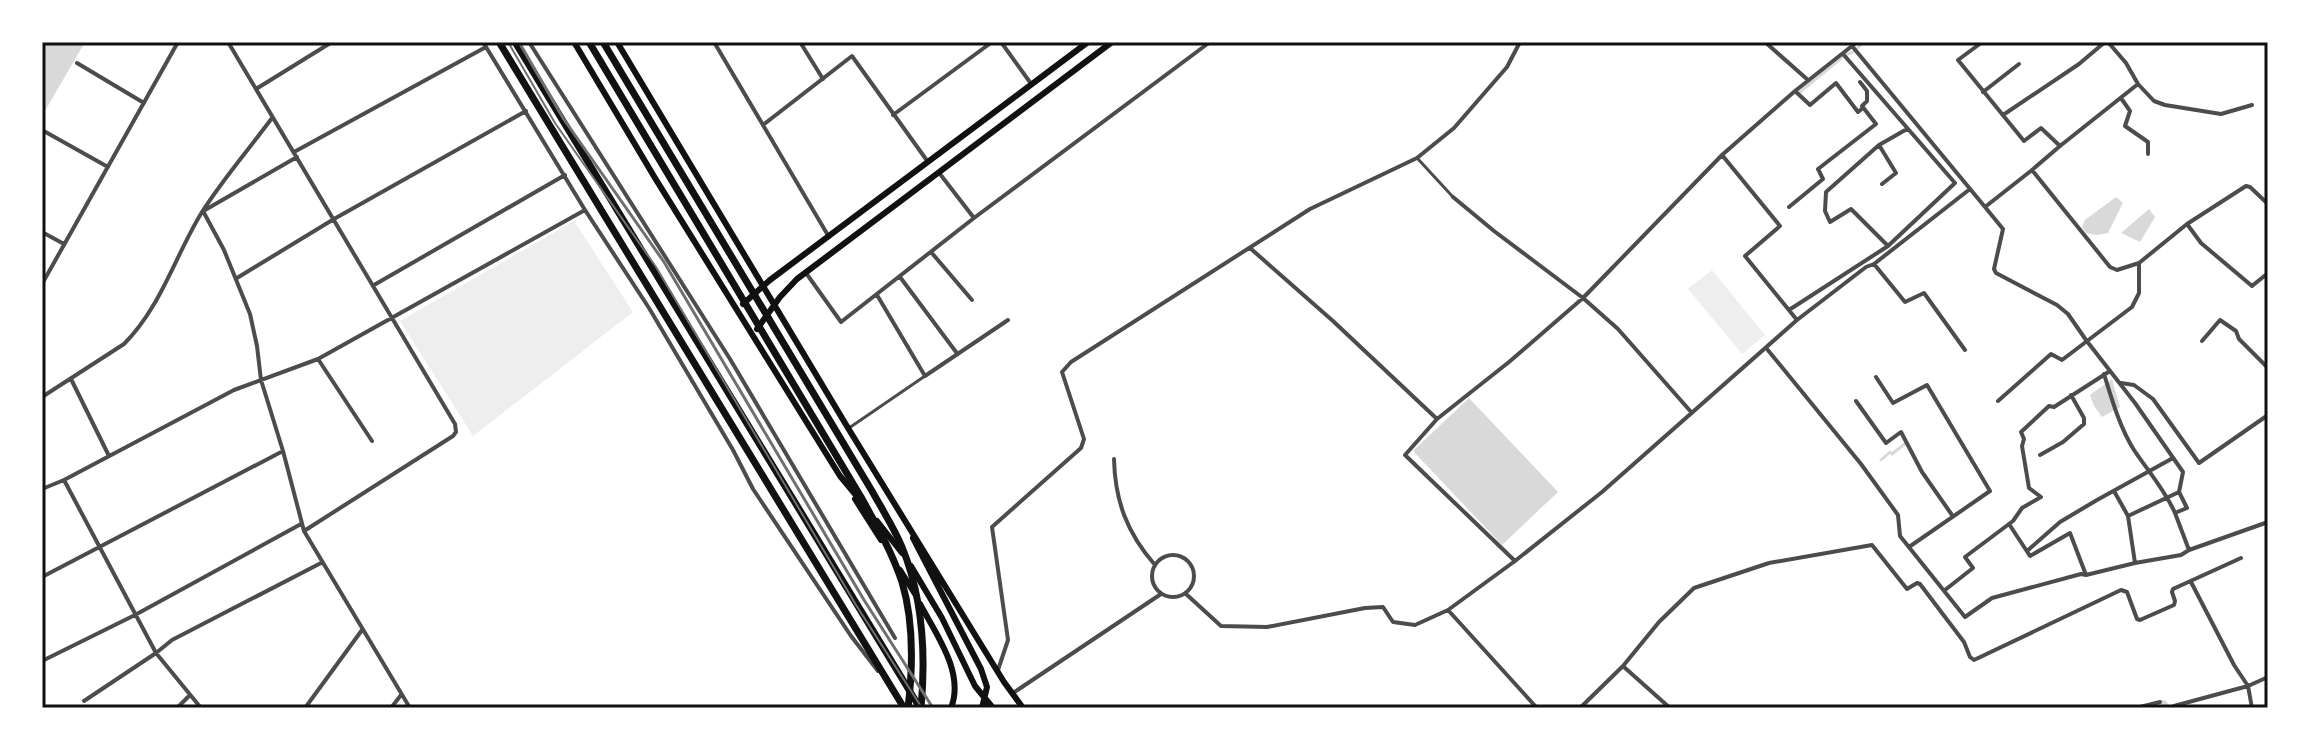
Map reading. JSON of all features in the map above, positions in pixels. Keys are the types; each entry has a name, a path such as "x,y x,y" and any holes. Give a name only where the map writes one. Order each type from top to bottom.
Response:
{"highway":[{"path":"499,42 906,708"},
{"path":"515,42 920,708"},
{"path":"589,42 883,538 901,581 909,618 911,671 906,708"},
{"path":"603,42 872,491 901,545 919,606 924,666 920,708"}],"main road":[{"path":"574,42 655,178 911,587 944,650 955,679 951,708"},
{"path":"617,42 848,428 1023,708"},
{"path":"738,310 764,285 1088,42"},
{"path":"753,335 789,286 1112,42"},
{"path":"840,476 896,544 920,580 975,686 993,708"},
{"path":"909,527 981,669 987,687 982,708"}],"street":[{"path":"228,42 455,424 453,436 304,531"},
{"path":"256,89 332,42"},
{"path":"529,42 730,359 895,638"},
{"path":"714,42 829,237"},
{"path":"800,42 823,79"},
{"path":"893,115 992,42"},
{"path":"1001,42 1032,85"},
{"path":"806,273 841,322 974,218 1210,42"},
{"path":"998,670 1008,640 992,527 1081,448 1084,439 1062,372 1071,362 1310,209 1417,158 1454,128 1507,67 1520,42"},
{"path":"1765,42 1808,81"},
{"path":"2003,115 2106,42 2154,101 2221,114 2252,105"},
{"path":"42,284 176,43"},
{"path":"1981,43 1958,60 2024,141 2041,128 2060,146"},
{"path":"203,211 485,44 585,210 649,308 753,489 851,636 906,708"},
{"path":"1515,561 1405,455 1437,419 1583,298 1722,155 1854,44 2003,229 1994,269 1996,273 2068,314 2183,472 2179,492 2187,508 2175,513"},
{"path":"1789,310 1888,246 1955,183 1842,53"},
{"path":"763,125 852,56 928,162"},
{"path":"77,63 144,103"},
{"path":"1983,92 2019,64"},
{"path":"1795,91 1810,105 1836,83 1858,112 1868,99 1867,91 1860,82"},
{"path":"1985,207 2138,84"},
{"path":"2121,98 2130,111 2125,126 2148,142 2148,154"},
{"path":"1789,207 1823,179 1818,169 1876,124 1863,108"},
{"path":"237,279 334,219 526,111"},
{"path":"42,397 133,335 151,311 203,211 273,117"},
{"path":"1861,126 1866,132"},
{"path":"1888,246 1851,209 1830,222 1825,211 1826,192 1879,145 1907,129"},
{"path":"42,130 108,167"},
{"path":"1879,145 1896,173 1882,184"},
{"path":"1722,155 1780,226 1745,256 1797,320"},
{"path":"1417,158 1453,197 1618,329 1692,413"},
{"path":"2032,170 2110,267 2117,270 2139,263 2187,224 2246,186 2268,204"},
{"path":"940,174 974,218"},
{"path":"374,285 565,175"},
{"path":"1186,594 1221,626 1267,627 1383,607 1393,622 1415,625 1448,610 1602,492 1797,320 1970,189"},
{"path":"42,489 234,390 318,359 585,210"},
{"path":"203,211 224,250 250,314 261,380 301,524 321,563 410,708"},
{"path":"2187,224 2201,243 2252,286 2268,273"},
{"path":"42,232 64,244"},
{"path":"1250,248 1437,419"},
{"path":"931,252 972,300"},
{"path":"1998,401 2051,354 2062,360 2132,307 2137,301 2140,284 2139,263"},
{"path":"1874,264 1905,302 1924,293 1965,350"},
{"path":"900,277 957,353"},
{"path":"877,295 925,376"},
{"path":"848,428 1008,320"},
{"path":"2202,341 2220,320 2236,331 2239,339 2268,368"},
{"path":"1767,349 1861,464 1898,515 1900,536 1965,617 1992,598 2081,574 2181,555 2268,522"},
{"path":"318,359 372,441"},
{"path":"1945,590 1973,568 1965,557 2009,524 2022,508 2041,497 2029,488 2021,432 2049,406 2054,407 2111,370"},
{"path":"2104,374 2133,448 2168,497 2189,550"},
{"path":"1876,377 1893,403 1927,385 1990,491 1909,547"},
{"path":"71,379 109,456"},
{"path":"2118,383 2134,385 2153,399 2199,463 2268,415"},
{"path":"2040,455 2063,442 2084,424 2084,418 2071,395"},
{"path":"1856,401 1886,443 1901,432 1922,472 1952,515"},
{"path":"42,577 283,451"},
{"path":"2027,551 2060,522 2173,458"},
{"path":"1114,459 1116,495 1137,542 1155,565"},
{"path":"64,480 156,653 201,708"},
{"path":"2114,491 2128,516 2135,563"},
{"path":"2128,516 2179,492"},
{"path":"42,661 135,615 301,524"},
{"path":"2009,524 2030,556 2070,533 2086,575"},
{"path":"1580,708 1694,588 1769,563 1870,545 1907,589 1920,584 1974,660 2121,590 2127,592 2140,620 2174,605 2173,589 2241,558"},
{"path":"1166,556 1180,556 1192,565 1195,579 1186,594 1174,598 1161,594 1154,587 1151,577 1155,565 1166,556"},
{"path":"84,701 172,640 321,563"},
{"path":"2191,582 2248,686 2252,708"},
{"path":"1012,694 1161,594"},
{"path":"1448,610 1537,708"},
{"path":"305,708 362,630"},
{"path":"1623,666 1670,708"},
{"path":"2174,706 2248,686 2268,677"},
{"path":"177,708 190,695"},
{"path":"391,708 401,695"},
{"path":"2136,708 2160,702"}],"shaded area":[{"path":"42,42 85,42 42,116"},
{"path":"2116,197 2123,203 2108,233 2086,233 2082,227 2085,220"},
{"path":"2149,209 2155,217 2140,242 2121,233"},
{"path":"574,221 633,312 473,436 400,321"},
{"path":"1712,270 1765,335 1742,354 1688,289"},
{"path":"2112,379 2120,407 2102,417 2090,395"},
{"path":"1469,398 1558,492 1502,545 1413,451"}],"waterway":[{"path":"1800,92 1864,42"},
{"path":"1892,454 1906,443"},
{"path":"1881,460 1890,452"},
{"path":"2150,708 2163,705"}],"tram line":[{"path":"508,42 555,123 656,267 856,605 922,708"}],"railway":[{"path":"519,42 563,118 664,262 864,600 933,708"}]}
